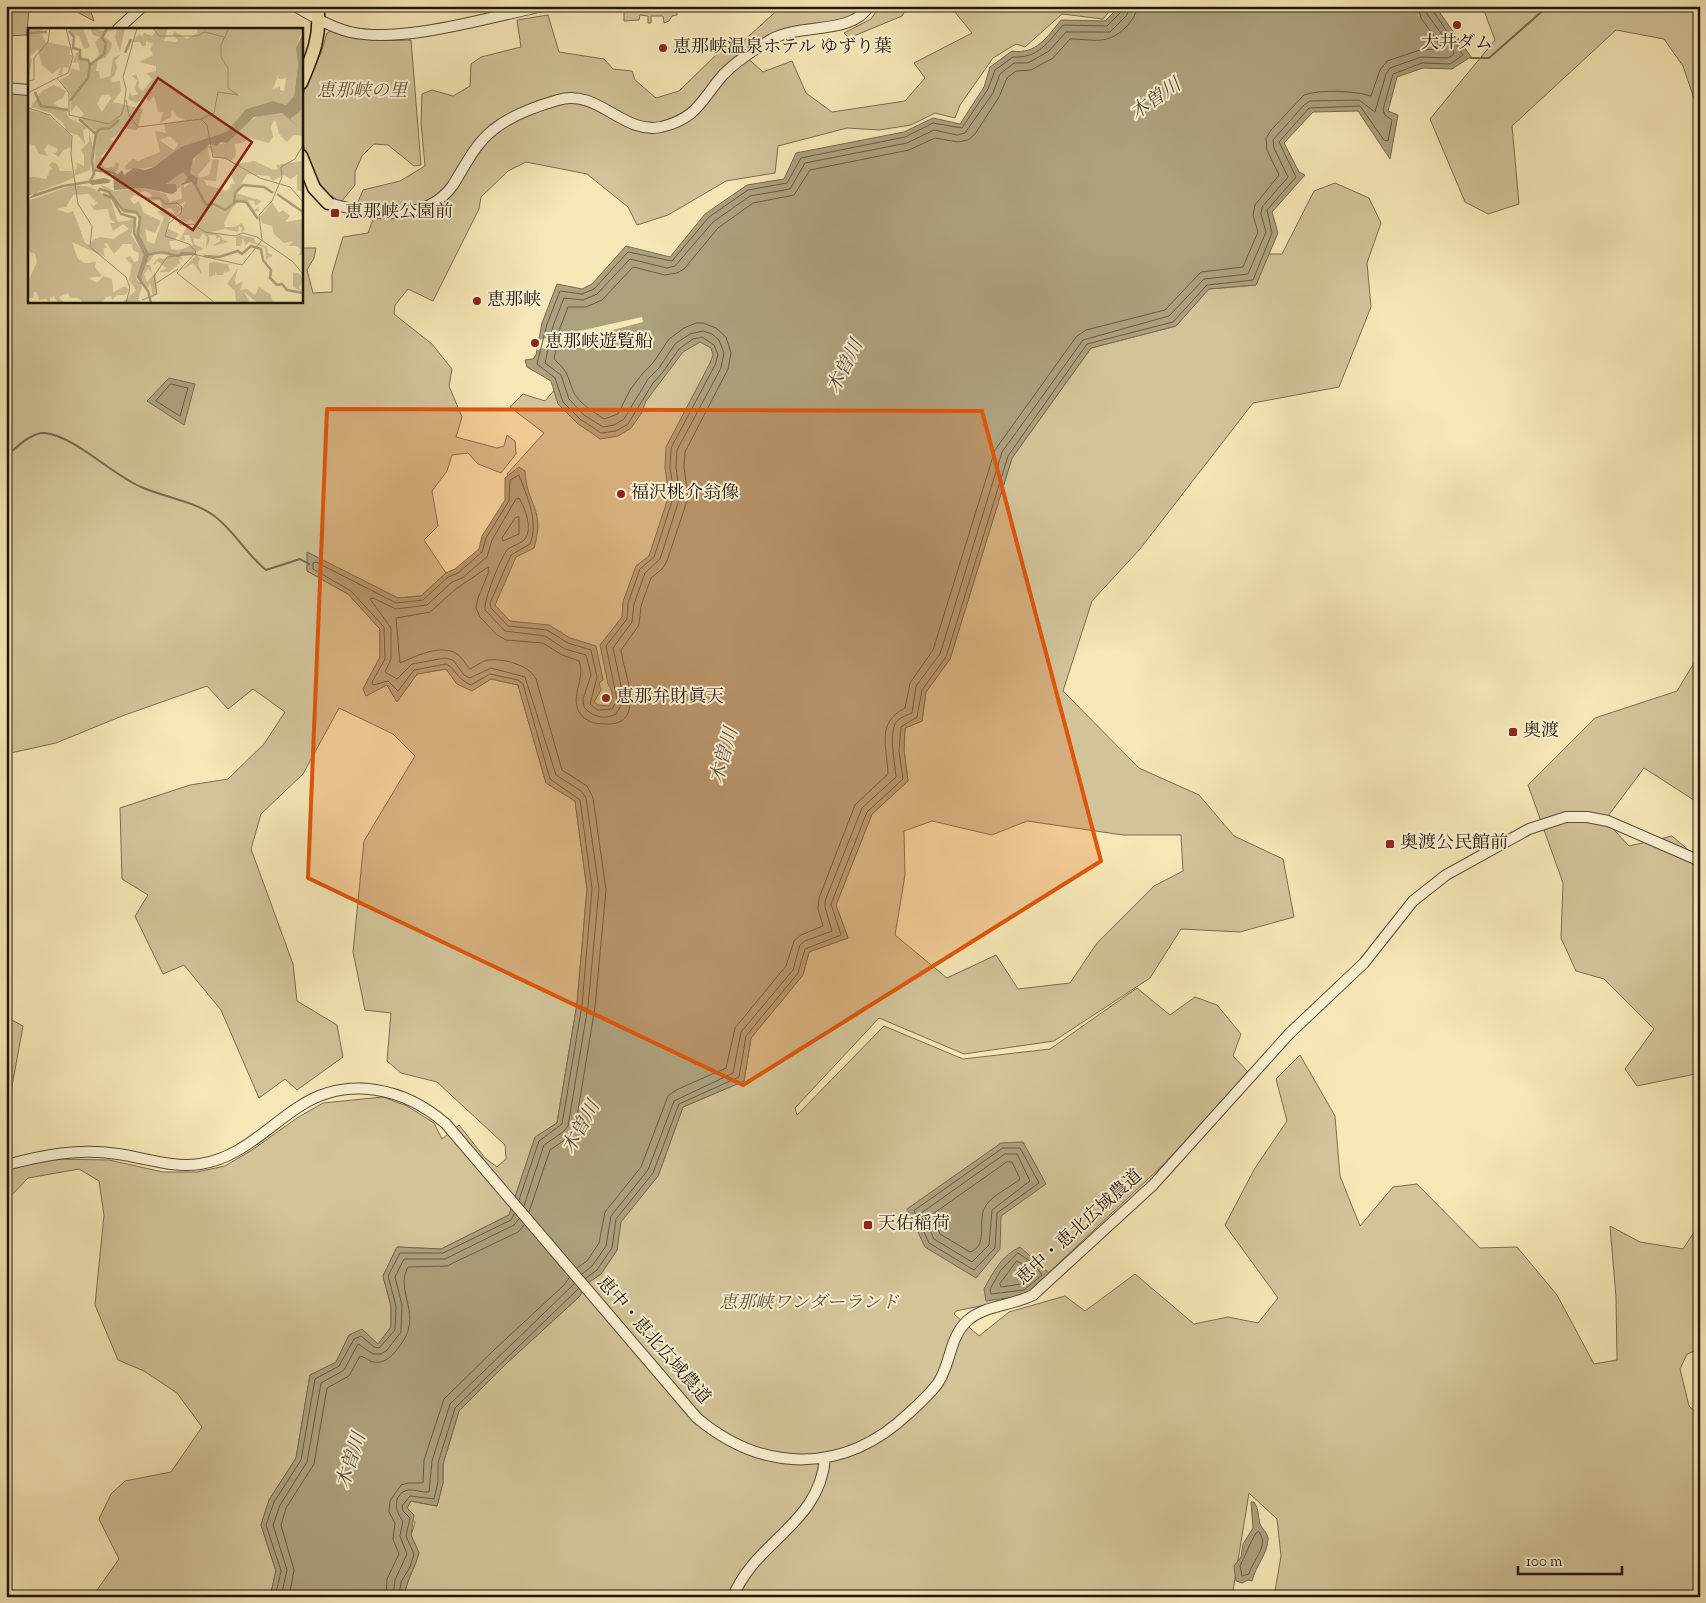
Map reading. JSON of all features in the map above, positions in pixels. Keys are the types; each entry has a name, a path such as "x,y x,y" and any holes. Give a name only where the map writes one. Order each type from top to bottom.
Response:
{"main road":[{"path":"302,80 317,43 319,20 316,6"},
{"path":"302,158 314,188 328,203"}],"street":[{"path":"119,28 142,6"},
{"path":"294,6 319,20 353,33 403,34 543,6"},
{"path":"328,203 346,208 400,213 411,213 427,208 446,193 477,147 493,130 514,118 559,100 584,99 644,127 669,124 700,107 730,69 771,40 803,28 842,25 858,18 869,6"},
{"path":"6,88 28,90"},
{"name":"恵中・恵北広域農道","path":"6,1166 44,1156 75,1151 119,1154 171,1165 200,1164 215,1161 242,1148 294,1110 316,1097 363,1087 395,1093 429,1110 446,1124 688,1409 717,1434 745,1448 769,1455 797,1459 825,1458 864,1445 902,1420 938,1383 954,1339 968,1320 984,1311 1016,1303 1033,1295 1153,1185 1289,1034 1364,963 1413,901 1446,875 1529,829 1566,817 1602,820 1700,862"},
{"path":"733,1597 754,1565 799,1519 813,1500 824,1476 825,1458"}],"highlighted area":[{"path":"327,409 982,411 1101,861 743,1085 308,878"}],"green space":[{"path":"6,6 29,6 27,35 6,36"},
{"path":"66,6 89,6 94,21"},
{"path":"782,6 862,6 856,14 839,22 796,27 781,31 743,54 763,72 792,61 806,93 832,112 905,101 925,78 914,63 972,33 950,6 1114,6 1103,19 1062,14 1025,47 1016,44 993,58 960,105 955,118 935,113 911,125 879,130 847,128 778,146 775,173 726,181 668,215 637,225 628,207 587,174 526,162 508,171 481,197 479,209 433,301 408,289 395,305 394,314 432,344 452,369 449,386 462,417 456,437 497,448 504,446 507,435 515,441 516,454 501,473 478,464 468,453 452,455 447,471 432,491 438,526 424,540 446,573 421,596 398,598 308,553 307,571 348,594 380,629 380,657 363,689 387,685 397,702 417,674 446,669 457,684 491,679 518,685 546,783 575,801 587,889 577,1004 557,1123 535,1138 509,1215 441,1249 397,1247 383,1276 391,1306 391,1327 378,1344 349,1335 336,1363 310,1375 296,1458 269,1500 261,1525 276,1571 270,1597 92,1597 119,1559 99,1519 111,1494 125,1481 171,1472 202,1427 177,1393 144,1371 118,1360 95,1305 104,1215 99,1181 79,1169 28,1178 6,1201 6,1158 109,1160 163,1172 197,1172 225,1166 323,1103 383,1097 407,1106 434,1123 442,1139 459,1125 485,1158 497,1167 506,1159 505,1145 437,1082 401,1073 387,1061 391,1013 365,1010 353,952 364,841 415,756 393,734 339,708 303,774 261,814 251,849 293,964 297,1001 337,1025 343,1057 297,1090 285,1079 259,1098 221,1010 184,965 163,974 135,916 148,895 122,879 120,808 190,785 228,779 264,744 285,712 253,689 228,709 207,686 122,716 56,743 6,754 6,92 28,94 28,302 302,302 302,248 316,248 314,258 307,270 313,293 332,292 332,274 343,237 368,233 377,209 358,202 363,190 400,181 425,166 421,123 422,94 432,90 453,96 470,86 471,64 481,57 521,47 517,20 548,15 559,52 604,59 613,69 632,71 635,80 656,98 679,91 721,50 739,45"},
{"path":"880,6 908,6 902,16 849,38 844,33 871,19"},
{"path":"1485,6 1700,6 1700,116 1683,66 1664,39 1616,30 1512,126 1519,204 1488,214 1465,202 1430,119 1495,40 1483,8"},
{"path":"624,7 677,11 677,15 672,16 669,21 664,23 663,16 651,16 651,23 648,23 648,16 640,15 639,20 624,21"},
{"name":"恵那峡の里","path":"331,31 360,39 411,40 421,165 414,166 388,145 374,144 362,156 355,172 355,185 341,202 320,189 302,142 302,100 306,84 321,53 327,33"},
{"name":"恵那峡ワンダーランド","path":"1335,183 1369,198 1381,223 1367,263 1371,307 1339,387 1253,403 1140,549 1092,601 1063,691 1139,768 1199,795 1234,836 1283,859 1294,917 1240,932 1181,929 1150,978 1054,1041 964,1054 879,1018 795,1108 797,1115 884,1026 963,1059 1050,1049 1137,988 1170,1015 1195,997 1217,1005 1241,1034 1233,1056 1248,1072 1164,1164 1026,1294 1014,1299 956,1311 954,1314 979,1336 1009,1312 1065,1296 1085,1311 1135,1274 1194,1324 1228,1317 1258,1323 1278,1298 1225,1225 1255,1168 1287,1121 1276,1079 1300,1055 1335,1116 1340,1176 1360,1226 1393,1187 1417,1184 1480,1248 1517,1247 1557,1295 1594,1364 1617,1360 1616,1297 1610,1226 1640,1242 1683,1249 1700,1223 1700,1349 1687,1354 1680,1369 1689,1406 1700,1416 1700,1597 1274,1597 1281,1556 1277,1519 1249,1493 1232,1597 425,1597 425,1595 413,1593 409,1597 404,1597 419,1553 411,1535 415,1523 407,1508 410,1501 437,1506 443,1483 443,1464 459,1411 508,1362 579,1297 588,1283 601,1274 617,1250 620,1222 658,1176 683,1107 744,1081 751,1038 803,975 809,952 848,938 836,905 872,814 908,781 904,750 905,728 922,721 926,692 950,659 1012,458 1091,348 1176,326 1208,289 1256,285 1268,254 1282,254 1314,191","holes":["932,821 992,835 1027,821 1123,835 1181,835 1183,871 1154,886 1097,943 1070,983 1018,989 996,955 947,978 895,935 905,875 904,831"]},
{"path":"691,331 725,348 682,494 622,717 586,711 482,608 530,514 507,474 544,433 510,407 523,394 545,401 556,388"},
{"path":"1700,653 1700,804 1644,768 1605,820 1629,846 1672,836 1700,860 1700,1073 1637,1086 1625,1069 1654,1029 1604,979 1576,971 1561,938 1563,883 1528,785 1595,718 1677,691"},
{"path":"6,1017 23,1026 6,1119"}],"water":[{"name":"木曽川","path":"1120,6 1435,6 1472,58 1452,69 1423,68 1397,77 1388,111 1398,115 1390,159 1358,111 1313,112 1284,143 1299,172 1305,175 1272,212 1278,233 1256,285 1209,289 1176,326 1091,348 1012,458 950,659 926,692 922,721 905,728 904,750 908,781 872,814 836,905 848,938 809,952 803,975 751,1038 744,1081 683,1107 658,1176 621,1222 617,1250 601,1274 588,1283 579,1297 508,1362 459,1411 443,1464 443,1483 437,1506 411,1501 407,1508 414,1515 411,1535 419,1553 404,1597 270,1597 276,1571 261,1525 269,1500 296,1458 310,1375 336,1362 349,1335 362,1329 378,1344 391,1327 391,1306 383,1276 397,1247 441,1249 509,1215 535,1137 557,1123 577,1004 587,889 575,801 546,783 518,685 491,679 472,691 457,684 446,669 417,674 397,702 387,685 366,696 363,689 380,657 380,629 348,594 307,571 307,552 398,598 421,596 446,573 455,569 479,549 482,536 505,500 505,478 519,467 525,471 526,482 537,515 537,535 534,548 516,557 495,605 510,621 549,625 570,638 596,646 603,680 599,683 601,690 594,702 598,705 609,706 612,701 612,695 600,645 622,617 623,602 636,566 649,556 669,495 665,468 666,447 713,355 711,348 700,342 683,352 646,401 641,414 631,428 618,436 600,439 577,423 558,404 551,381 527,367 525,360 533,359 536,355 542,323 557,284 582,289 592,284 626,246 670,257 705,214 747,185 784,179 796,153 904,132 933,118 960,124 984,87 990,67 1012,51 1020,52 1034,47 1046,38 1061,20 1105,21"},
{"path":"169,378 195,384 184,425 147,401"},
{"path":"1023,1142 1046,1184 1001,1216 1000,1249 976,1278 925,1247 907,1209 1001,1143"},
{"path":"1020,1247 1051,1275 1027,1295 986,1301 984,1289 995,1270 1003,1259"},
{"path":"1251,1502 1254,1502 1257,1508 1260,1524 1268,1538 1264,1554 1252,1581 1248,1580 1242,1583 1236,1581 1234,1566 1241,1557 1243,1544 1253,1528"}],"pier":[{"path":"642,317 643,322 537,350 539,340"}],"waterway":[{"path":"1471,58 1489,58 1548,6"},
{"path":"6,456 34,435 45,433 57,436 81,448 118,474 141,487 197,506 213,515 266,570 300,559 309,564"}],"place":[{"name":"大井ダム","path":"1457,25"},
{"name":"恵那峡温泉ホテル ゆずり葉","path":"663,48"},
{"name":"恵那峡公園前","path":"335,213"},
{"name":"恵那峡","path":"477,301"},
{"name":"恵那峡遊覧船","path":"535,343"},
{"name":"福沢桃介翁像","path":"621,494"},
{"name":"恵那弁財眞天","path":"606,698"},
{"name":"奥渡","path":"1513,732"},
{"name":"奥渡公民館前","path":"1390,844"},
{"name":"天佑稲荷","path":"868,1225"}]}
